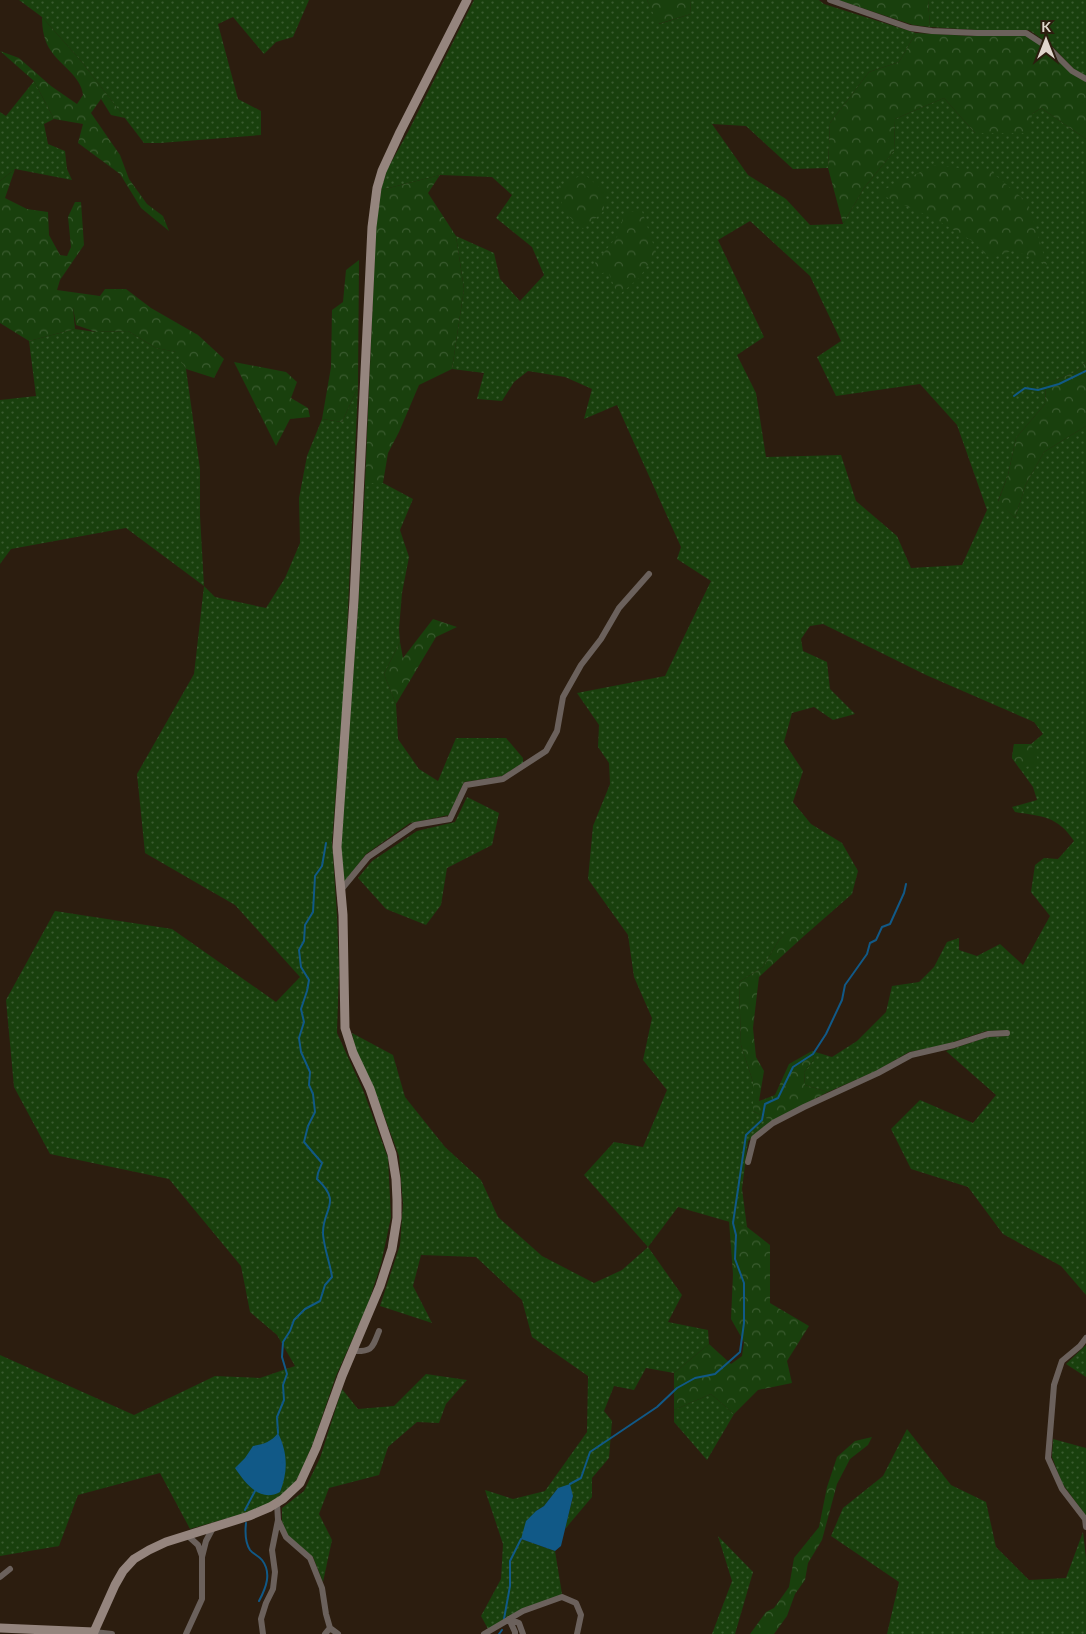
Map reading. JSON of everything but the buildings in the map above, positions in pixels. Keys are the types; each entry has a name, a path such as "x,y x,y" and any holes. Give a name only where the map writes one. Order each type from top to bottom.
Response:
{"street":[{"path":"94,1633 115,1585 134,1558 187,1535 249,1516 277,1503 300,1483 316,1448 352,1352 374,1300 387,1265 395,1235 397,1200 394,1162 370,1089 349,1042 345,1028 345,967 338,861 338,830 354,600 374,206 377,188 389,155 467,0"},
{"path":"830,0 910,28 950,32 1026,33 1049,48 1072,71 1086,79"},
{"path":"340,891 368,857 415,825 450,819 466,786 503,779 546,751 557,731 563,697 581,665 601,639 619,608 649,574"},
{"path":"748,1162 754,1138 772,1123 804,1107 878,1073 910,1055 954,1045 988,1034 1007,1033"},
{"path":"352,1352 366,1352 374,1346 379,1331"},
{"path":"1086,1338 1080,1346 1062,1361 1054,1385 1048,1458 1062,1489 1085,1519 1086,1527"},
{"path":"263,1634 261,1618 273,1590 275,1572 272,1550 278,1520 277,1503"},
{"path":"278,1520 286,1537 310,1558 322,1588 330,1628 338,1634"},
{"path":"186,1634 202,1599 202,1557 206,1541 214,1526"},
{"path":"187,1535 198,1545 202,1557"},
{"path":"0,1577 10,1569"},
{"path":"484,1634 523,1611 562,1597 576,1603 581,1615 576,1634"},
{"path":"509,1619 515,1634"},
{"path":"509,1619 519,1623 523,1634"},
{"path":"0,1628 112,1634"},
{"path":"325,1634 330,1628"}],"green space":[{"path":"19,0 309,0 293,37 276,42 264,54 233,17 218,24 238,99 261,111 261,135 144,143 82,62 42,17"},
{"path":"474,0 647,0 659,24 691,14 690,0 819,0 824,4 916,33 899,62 869,72 830,123 828,168 793,169 746,126 712,124 748,175 786,199 810,225 843,224 864,188 894,151 895,119 944,98 975,133 1032,114 1041,108 1086,139 1086,362 1075,372 1046,384 1045,404 1016,438 1008,475 998,501 1015,518 1026,484 1044,452 1086,426 1086,1295 1061,1266 1003,1234 968,1187 911,1169 891,1129 920,1100 973,1123 996,1095 946,1051 988,1037 1009,1036 1009,1030 986,1031 944,1045 909,1052 876,1071 828,1092 805,1085 804,1072 814,1060 812,1051 832,1057 857,1041 886,1012 892,986 919,982 934,967 947,942 959,938 959,950 977,956 1000,944 1023,965 1050,916 1031,892 1035,865 1044,858 1058,859 1074,841 1062,826 1055,822 1041,816 1015,812 1012,807 1037,800 1033,787 1012,758 1014,744 1031,744 1043,734 1034,722 926,675 823,624 810,626 801,639 803,651 827,662 830,689 855,714 833,720 814,707 792,713 784,742 803,771 793,802 811,824 842,843 858,871 852,894 804,936 794,926 779,940 763,967 739,982 741,1045 753,1082 753,1111 772,1121 748,1141 742,1189 747,1227 678,1207 648,1247 584,1175 614,1142 643,1147 667,1090 643,1060 652,1018 634,977 628,935 588,879 593,826 610,784 609,763 598,747 599,725 577,693 665,676 711,581 677,559 681,547 617,405 584,419 592,389 565,377 528,371 514,382 502,401 477,399 484,373 452,369 464,289 456,236 494,253 500,279 520,301 544,275 532,247 496,218 512,195 492,177 440,175 381,190 387,170","holes":["750,221 810,276 841,341 817,357 836,396 920,384 957,425 987,510 962,565 911,568 897,536 856,501 841,455 766,457 756,393 737,355 764,337 718,240"]},
{"path":"647,0 690,0 691,14 658,24"},
{"path":"838,0 928,0 930,27 913,25"},
{"path":"928,0 1086,0 1086,76 1074,69 1052,46 1029,30 976,30 930,27"},
{"path":"42,17 82,62 125,118 111,115 101,99 91,113 120,155 129,179 147,204 163,216 169,231 141,208 120,174 78,143 83,124 54,119 34,81 0,51 19,58 51,86 77,104 83,95 79,82 49,47 44,35"},
{"path":"916,33 971,36 1026,35 1047,49 1086,82 1086,139 1041,108 1032,114 1030,133 975,133 944,98 895,119 894,151 864,188 843,224 828,168 830,123 869,72 899,62"},
{"path":"34,81 54,119 44,124 48,144 65,151 67,169 72,180 15,169 0,181 0,112 6,116"},
{"path":"935,165 992,172 1028,203 1047,265 1014,250 990,259 974,242 935,219 877,193"},
{"path":"15,169 5,198 27,209 48,212 49,235 60,255 67,256 71,247 68,217 75,202 81,202 84,245 60,280 57,290 100,296 105,289 126,289 151,308 198,335 224,359 214,378 186,369 176,352 156,348 128,331 96,332 76,325 73,307 75,329 29,341 0,323 0,181"},
{"path":"584,174 604,191 604,211 583,229 563,211 559,186"},
{"path":"440,175 428,193 456,236 464,289 452,369 419,385 388,453 383,483 365,483 376,227 381,190"},
{"path":"642,211 656,252 640,277 618,296 608,271 598,275 595,263 620,233 624,212"},
{"path":"359,260 358,387 342,422 322,419 331,367 332,310 343,302 346,270"},
{"path":"75,329 96,332 128,331 156,348 177,352 186,369 200,469 200,516 204,586 126,528 11,549 0,564 0,400 36,396 29,341"},
{"path":"234,362 286,372 297,382 291,398 308,408 310,417 290,419 276,446"},
{"path":"1086,362 1086,426 1044,452 1026,484 1015,518 998,502 1008,475 1016,438 1045,404 1046,384 1075,372"},
{"path":"358,387 345,675 332,842 339,970 337,1033 363,1090 388,1158 391,1217 381,1264 368,1304 336,1376 313,1443 299,1476 287,1492 269,1506 190,1529 160,1473 78,1495 59,1546 0,1556 0,1355 134,1415 215,1376 260,1378 295,1366 277,1335 250,1312 241,1266 169,1179 50,1154 14,1087 6,1000 55,911 172,929 276,1002 300,977 235,905 145,853 137,774 194,674 204,586 215,597 266,608 285,578 300,543 299,498 307,456 322,419 342,422"},
{"path":"365,483 383,483 413,499 400,530 409,557 402,593 399,629 400,642 384,674 396,704 398,739 419,769 438,781 456,738 506,738 523,758 523,763 502,776 464,782 449,815 410,823 366,854 343,884 340,853"},
{"path":"433,619 457,627 436,637 396,704 384,674 400,642 403,658"},
{"path":"1014,744 1031,744 1039,762 1020,769 1012,758"},
{"path":"467,797 499,813 492,845 447,868 441,905 426,925 386,909 358,878 372,861 417,831 455,822"},
{"path":"794,925 804,936 759,977 753,1028 756,1057 764,1071 759,1101 775,1095 789,1064 812,1051 814,1060 804,1072 805,1085 828,1092 772,1121 753,1111 753,1082 741,1045 739,982 763,967 779,940"},
{"path":"352,1033 393,1055 405,1097 445,1147 481,1180 498,1217 542,1256 594,1283 622,1270 648,1247 682,1295 668,1322 708,1330 709,1344 674,1373 646,1368 634,1390 614,1386 604,1411 612,1421 609,1458 592,1478 592,1497 565,1529 573,1496 558,1488 544,1506 536,1511 521,1539 555,1551 562,1594 488,1629 481,1616 501,1579 503,1544 485,1490 513,1499 545,1491 587,1432 588,1376 532,1337 522,1300 476,1257 421,1255 413,1286 432,1323 380,1306 400,1245 403,1204 399,1156 375,1091 356,1051"},
{"path":"729,1221 747,1227 770,1245 770,1303 809,1326 787,1361 792,1383 758,1390 734,1414 711,1394 674,1410 674,1373 709,1344 731,1364 742,1356 744,1342 731,1319 733,1274"},
{"path":"1086,1345 1086,1377 1066,1364"},
{"path":"426,1374 467,1380 446,1404 439,1423 417,1422 388,1447 379,1475 329,1488 319,1514 332,1540 323,1582 313,1557 288,1536 282,1521 282,1508 304,1491 320,1458 342,1389 358,1409 394,1406"},
{"path":"711,1394 734,1414 707,1460 674,1422 674,1410"},
{"path":"907,1429 951,1485 986,1502 996,1547 1029,1580 1066,1578 1083,1532 1086,1558 1086,1634 887,1634 899,1582 831,1536 843,1508 883,1476"},
{"path":"872,1437 868,1445 850,1459 837,1484 822,1540 808,1563 805,1580 795,1594 787,1616 774,1634 750,1634 766,1612 774,1608 789,1587 794,1558 819,1527 827,1487 837,1457 855,1441"},
{"path":"1053,1439 1086,1448 1086,1516 1062,1483 1052,1457"},
{"path":"718,1536 753,1572 735,1634 712,1634 732,1581"}],"water":[{"path":"278,1433 284,1448 286,1470 280,1492 266,1495 248,1485 235,1468 253,1446 273,1439"},
{"path":"570,1484 573,1496 561,1546 555,1551 521,1539 526,1521 544,1506 558,1488"}],"waterway":[{"path":"1014,396 1025,388 1038,390 1059,384 1086,371"},
{"path":"278,1433 277,1417 284,1400 283,1385 287,1374 282,1357 283,1342 294,1320 305,1309 320,1301 325,1285 332,1277 323,1234 330,1200 329,1194 317,1179 322,1163 304,1142 308,1126 315,1112 313,1094 309,1085 310,1072 301,1052 299,1038 304,1022 301,1009 309,980 301,967 299,950 304,941 305,925 313,912 315,876 322,866 326,843"},
{"path":"570,1484 581,1478 590,1452 657,1407 677,1388 695,1378 715,1374 740,1352 744,1323 744,1283 735,1259 736,1235 733,1223 746,1135 762,1120 765,1104 778,1098 793,1067 813,1054 826,1034 842,1000 845,985 867,954 870,943 876,940 882,927 890,924 906,884"},
{"path":"245,1510 255,1491"},
{"path":"246,1523 248,1547 262,1560 267,1570 266,1586 259,1601"},
{"path":"504,1619 510,1586 510,1561 521,1539"},
{"path":"499,1634 502,1630"}]}
